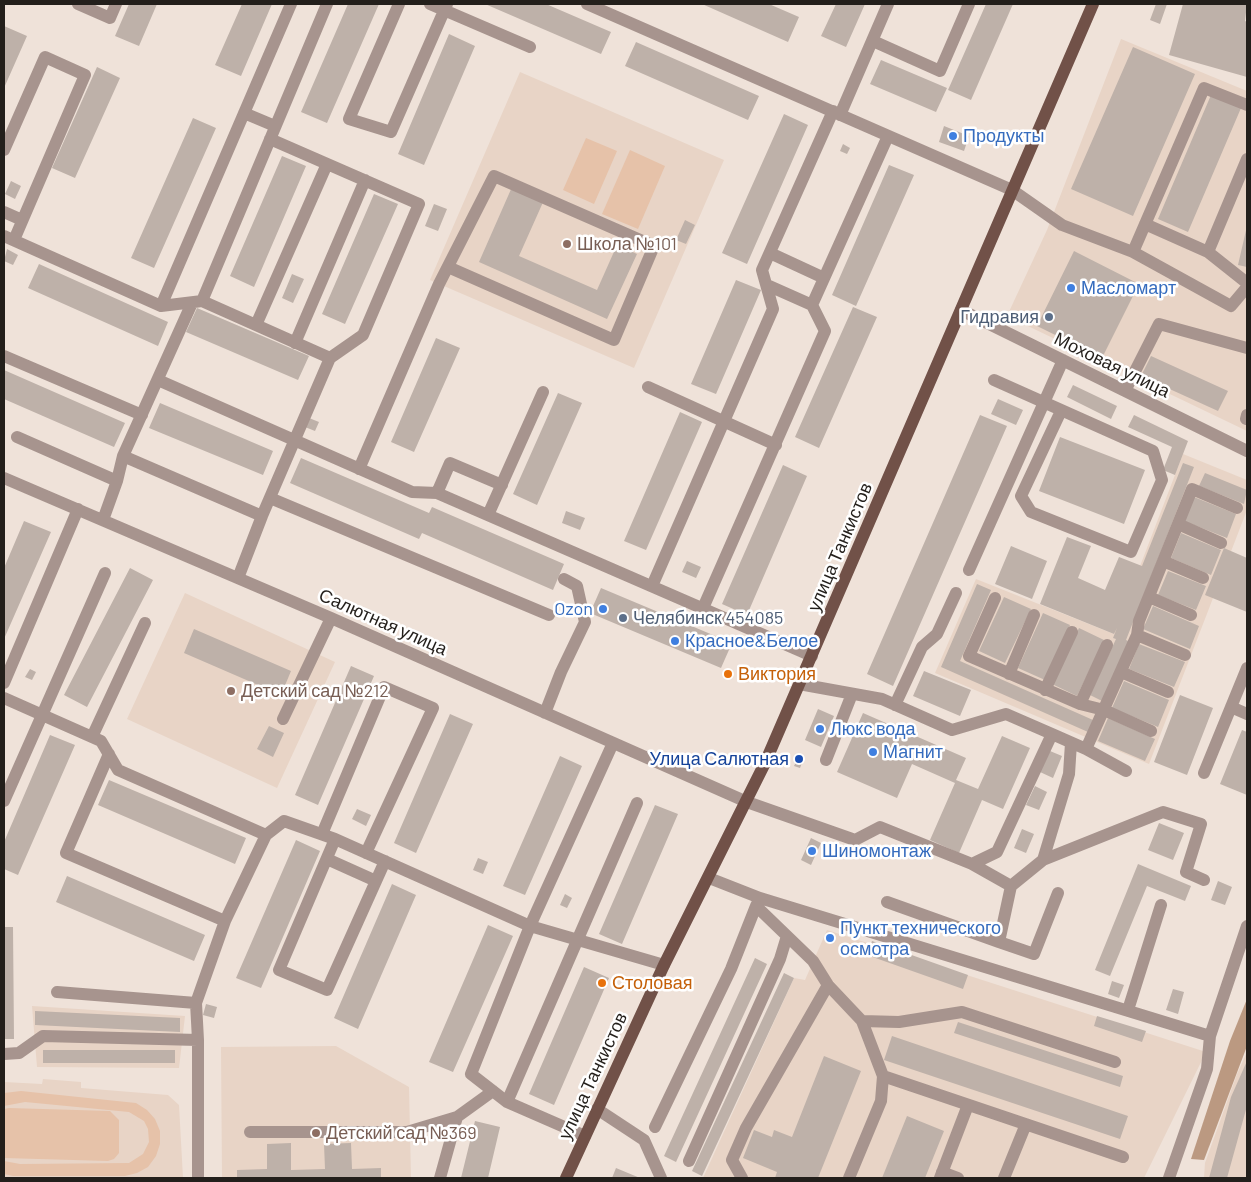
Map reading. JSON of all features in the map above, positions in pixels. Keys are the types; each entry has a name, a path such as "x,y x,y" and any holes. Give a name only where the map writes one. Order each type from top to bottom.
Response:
{"main road":[{"name":"улица Танкистов","path":"566,1178 664,965 746,802 812,656 1091,5"}],"street":[{"path":"78,4 110,18 116,4"},
{"path":"161,306 291,4"},
{"path":"103,520 117,481 123,456 197,302 270,139 327,4"},
{"path":"399,4 350,119 391,132 446,7"},
{"path":"430,4 446,7 530,48"},
{"path":"587,4 1012,190 1062,225 1133,252 1231,306 1247,287"},
{"path":"652,586 773,309 762,270 836,113 872,42 888,4"},
{"path":"872,42 940,71 969,4"},
{"path":"4,150 45,57 85,75 22,220 9,238 161,306 197,302 256,325 330,358"},
{"path":"1133,252 1204,88 1247,105"},
{"path":"244,113 275,126"},
{"path":"812,305 888,136"},
{"path":"238,578 262,516 330,358 363,335 419,204 270,139"},
{"path":"1208,252 1247,159"},
{"path":"256,325 327,164"},
{"path":"359,469 448,267 494,176 654,246 614,340 448,267"},
{"path":"295,343 365,180"},
{"path":"4,212 22,220"},
{"path":"1145,224 1208,252 1247,283"},
{"path":"770,252 824,278"},
{"path":"703,608 825,331 812,305 766,285"},
{"name":"Моховая улица","path":"961,310 1247,451"},
{"path":"1125,391 1159,324 1247,348"},
{"path":"4,356 142,414"},
{"path":"969,570 1063,360"},
{"path":"158,380 412,492 437,493 812,656"},
{"path":"994,380 1153,451 1162,480 1131,552 1031,512 1021,496 1061,411"},
{"path":"648,387 776,445"},
{"path":"488,515 543,392"},
{"path":"17,438 117,481"},
{"path":"123,456 262,516"},
{"path":"437,493 450,463 502,485"},
{"name":"Салютная улица","path":"4,478 331,618 746,802 855,840 880,828 972,864 1011,886"},
{"path":"1086,749 1137,635 1139,621 1148,597 1192,489 1237,508"},
{"path":"270,498 549,615"},
{"path":"4,683 78,509"},
{"path":"1178,524 1221,543"},
{"path":"1163,561 1203,578"},
{"path":"4,801 105,573"},
{"path":"545,713 561,672 586,622 577,586 564,579"},
{"path":"895,705 922,646 937,634 956,593"},
{"path":"1148,597 1191,614"},
{"path":"995,598 968,656 1045,690 1080,704 1104,710 1151,731"},
{"path":"1009,674 1034,615"},
{"path":"283,719 331,618"},
{"path":"92,737 145,623"},
{"path":"1045,690 1072,632"},
{"path":"1137,635 1185,655"},
{"path":"1080,704 1107,645"},
{"path":"1204,773 1247,668"},
{"path":"1121,672 1168,692"},
{"path":"799,684 882,699 952,730 1006,714 1086,749 1126,771"},
{"path":"322,834 384,687 433,708 366,853"},
{"path":"826,760 852,694"},
{"path":"4,698 100,741 118,770 266,835"},
{"path":"1231,708 1247,714"},
{"path":"972,864 997,852 1052,734"},
{"path":"585,1136 508,1102 471,1074 530,926 612,743"},
{"path":"1043,860 1069,774 1071,743"},
{"path":"109,754 66,852 225,921"},
{"path":"508,1102 638,803"},
{"path":"998,942 1011,886 1043,860 1163,812 1201,824 1186,872 1204,880"},
{"path":"198,1178 198,1040 196,1003 225,921 266,835 284,822 335,839 530,926 664,965"},
{"path":"335,839 278,970 327,990 384,861"},
{"path":"327,859 376,881"},
{"path":"709,878 758,902 1128,1010 1210,1036"},
{"path":"887,902 1034,954 1058,893"},
{"path":"758,902 787,936 813,961 828,985 862,1021 883,1076 881,1101 849,1178"},
{"path":"655,1127 731,969 758,902"},
{"path":"1128,1010 1161,905"},
{"path":"1169,1178 1208,1069 1210,1036 1247,926"},
{"path":"689,1161 776,968 787,936"},
{"path":"742,1178 732,1160 746,1128 828,985"},
{"path":"57,992 196,1003"},
{"path":"862,1021 899,1022 962,1012 1115,1062"},
{"path":"4,1054 20,1053 43,1036 198,1040"},
{"path":"883,1076 1123,1156"},
{"path":"250,1132 407,1132 457,1117 493,1091"},
{"path":"958,1178 941,1175 968,1105"},
{"path":"597,1109 644,1140 661,1178"},
{"path":"440,1178 457,1117"},
{"path":"1004,1178 1026,1124"}],"shaded area":[{"path":"1121,39 1247,91 1247,431 1007,316 1047,230"},
{"name":"Школа №101","path":"520,72 724,160 634,368 430,280"},
{"path":"586,138 617,151 594,204 563,190"},
{"path":"630,150 665,166 638,229 602,214"},
{"path":"1183,454 1247,480 1247,510 1149,764 935,673 976,579 1114,634"},
{"name":"Детский сад №212","path":"185,593 335,662 277,788 127,719"},
{"path":"827,930 1206,1052 1144,1178 703,1178 794,978 805,980"},
{"path":"1247,999 1247,1046 1204,1160 1191,1159 1230,1041"},
{"path":"32,1006 185,1016 179,1068 37,1067"},
{"name":"Детский сад №369","path":"336,1046 409,1087 411,1178 222,1178 221,1047"},
{"path":"1247,1052 1247,1178 1204,1178 1205,1163 1237,1074"},
{"path":"43,1079 81,1082 81,1088 168,1095 179,1105 183,1178 4,1178 4,1082 42,1084"},
{"path":"21,1091 136,1103 147,1110 155,1119 160,1131 160,1144 156,1156 148,1167 137,1173 125,1176 13,1176 4,1174 4,1161 20,1164 129,1163 143,1154 149,1142 148,1129 144,1121 129,1112 25,1102 4,1106 4,1093"},
{"path":"4,1109 110,1111 119,1120 119,1153 114,1159 108,1161 4,1158"}],"building":[{"path":"129,4 157,4 139,46 115,36"},
{"path":"242,4 272,4 241,76 215,65"},
{"path":"348,4 379,4 327,123 301,112"},
{"path":"485,4 546,4 611,32 601,54"},
{"path":"702,4 769,4 799,17 788,42"},
{"path":"836,4 865,4 846,47 821,36"},
{"path":"986,4 1013,4 971,100 948,90"},
{"path":"1156,4 1167,4 1160,24 1150,20"},
{"path":"1183,4 1247,4 1245,21 1247,22 1247,77 1169,55"},
{"path":"4,26 27,36 4,88"},
{"path":"449,34 475,46 424,165 398,154"},
{"path":"636,42 759,96 748,120 625,66"},
{"path":"1133,47 1195,74 1133,216 1071,189"},
{"path":"881,60 947,88 936,112 870,84"},
{"path":"97,67 120,78 75,178 52,168"},
{"path":"1211,95 1241,108 1188,232 1158,219"},
{"path":"784,114 808,125 747,264 722,253"},
{"path":"193,118 216,128 154,268 131,258"},
{"path":"944,126 969,136 964,151 939,142"},
{"path":"843,144 850,148 847,154 840,151"},
{"path":"282,156 306,166 254,287 230,276"},
{"path":"889,165 914,175 856,306 832,295"},
{"path":"11,181 21,186 15,199 5,194"},
{"path":"512,187 544,200 519,256 597,290 617,245 637,254 607,319 479,262"},
{"path":"374,194 398,204 345,324 322,314"},
{"path":"434,204 447,209 438,231 425,226"},
{"path":"685,220 695,225 686,244 676,240"},
{"path":"1247,226 1247,267 1238,265"},
{"path":"7,249 18,255 13,265 4,261"},
{"path":"1074,251 1139,284 1102,358 1037,326"},
{"path":"39,264 168,322 158,346 28,288"},
{"path":"292,274 304,279 293,303 282,298"},
{"path":"736,280 761,290 716,394 691,384"},
{"path":"853,307 877,317 819,448 795,437"},
{"path":"197,308 309,356 298,380 186,332"},
{"path":"436,338 460,348 414,452 391,442"},
{"path":"1151,356 1228,391 1218,411 1141,376"},
{"path":"4,370 125,423 114,447 4,399"},
{"path":"1073,385 1117,406 1111,419 1067,397"},
{"path":"558,393 582,403 537,505 513,494"},
{"path":"998,399 1023,410 1016,425 991,414"},
{"path":"160,403 273,451 263,475 149,428"},
{"path":"680,412 702,422 646,550 624,541"},
{"path":"980,415 1007,426 893,686 867,674"},
{"path":"1134,415 1188,441 1175,475 1163,470 1172,447 1128,427"},
{"path":"309,418 319,422 315,431 305,427"},
{"path":"1060,437 1145,470 1124,524 1039,491"},
{"path":"301,458 429,513 432,507 564,564 553,590 422,533 419,539 290,483"},
{"path":"1183,463 1194,467 1126,640 1130,642 1102,701 1090,695 1116,639 1113,638 1117,628 1114,634 1040,604 1067,537 1091,546 1078,578 1105,590 1119,557 1142,566"},
{"path":"783,465 807,476 747,615 722,604"},
{"path":"1205,473 1247,490 1244,504 1199,486"},
{"path":"1194,497 1236,514 1227,538 1184,521"},
{"path":"566,511 585,518 580,530 562,523"},
{"path":"24,521 51,532 4,639 4,568"},
{"path":"1181,533 1221,550 1211,575 1171,558"},
{"path":"1011,546 1047,561 1032,599 995,584"},
{"path":"1224,548 1247,558 1247,612 1205,595"},
{"path":"687,561 701,567 696,578 682,572"},
{"path":"130,568 153,580 87,707 64,695"},
{"path":"1168,571 1206,586 1196,610 1158,595"},
{"path":"977,584 991,590 960,661 1093,720 1088,732 941,667"},
{"path":"601,588 732,643 721,668 590,613"},
{"path":"1004,597 1031,609 1005,663 979,651"},
{"path":"1153,606 1199,626 1190,649 1143,629"},
{"path":"1043,613 1070,625 1045,680 1018,668"},
{"path":"1079,628 1104,640 1077,696 1052,684"},
{"path":"194,629 291,671 281,695 184,653"},
{"path":"1139,644 1185,662 1174,687 1129,669"},
{"path":"351,666 374,676 318,805 295,795"},
{"path":"30,669 36,672 32,680 25,677"},
{"path":"924,671 971,690 960,716 913,696"},
{"path":"1124,681 1169,700 1158,727 1112,708"},
{"path":"1180,695 1213,708 1187,775 1154,762"},
{"path":"818,709 834,716 821,747 805,740"},
{"path":"863,713 966,758 956,780 978,789 1002,736 1030,748 1003,809 982,800 959,853 930,840 955,783 912,764 897,798 837,772"},
{"path":"450,714 473,724 416,853 394,843"},
{"path":"1108,718 1155,739 1145,761 1098,741"},
{"path":"269,726 284,733 273,757 257,749"},
{"path":"1242,730 1247,732 1247,795 1220,784"},
{"path":"50,735 75,745 18,875 4,869 4,842"},
{"path":"1050,751 1062,756 1053,778 1040,772"},
{"path":"560,756 582,766 525,895 503,886"},
{"path":"799,756 804,758 800,768 794,766"},
{"path":"109,780 246,838 235,864 98,805"},
{"path":"1035,786 1047,792 1039,810 1026,805"},
{"path":"655,805 678,814 622,944 599,934"},
{"path":"357,809 371,815 366,826 352,819"},
{"path":"1159,823 1184,833 1173,860 1148,850"},
{"path":"1022,829 1034,834 1026,853 1014,848"},
{"path":"811,838 821,843 811,865 801,860"},
{"path":"296,840 320,851 261,988 236,978"},
{"path":"478,858 488,862 483,874 473,870"},
{"path":"1138,864 1191,886 1185,901 1147,886 1110,976 1095,970"},
{"path":"67,876 205,935 194,961 56,902"},
{"path":"1218,881 1232,887 1225,905 1211,900"},
{"path":"392,884 416,895 358,1029 334,1018"},
{"path":"565,894 572,898 567,908 560,905"},
{"path":"488,925 513,936 453,1072 429,1062"},
{"path":"4,927 13,927 14,1039 4,1039"},
{"path":"872,941 968,975 963,989 867,955"},
{"path":"755,958 767,964 676,1162 664,1156"},
{"path":"584,967 609,978 554,1105 529,1094"},
{"path":"784,973 794,978 702,1176 692,1171"},
{"path":"1112,981 1124,985 1119,998 1108,994"},
{"path":"1173,989 1184,992 1178,1014 1166,1010"},
{"path":"206,1004 217,1007 214,1018 203,1015"},
{"path":"35,1011 180,1018 180,1032 35,1025"},
{"path":"1097,1016 1146,1031 1142,1042 1094,1026"},
{"path":"958,1022 1123,1076 1120,1087 954,1033"},
{"path":"892,1036 1128,1116 1120,1139 884,1060"},
{"path":"43,1050 175,1050 175,1063 43,1063"},
{"path":"824,1056 861,1071 818,1178 775,1178 777,1172 743,1158 754,1130 772,1137 774,1130 792,1137"},
{"path":"1247,1061 1247,1106 1227,1178 1209,1178 1231,1097"},
{"path":"907,1116 944,1131 925,1178 882,1178"},
{"path":"475,1121 500,1127 488,1178 461,1178"},
{"path":"291,1143 291,1170 325,1169 324,1144 351,1143 352,1169 381,1168 381,1178 237,1178 237,1170 267,1169 267,1144"},
{"path":"616,1168 640,1178 612,1178"}],"place":[{"name":"Продукты","path":"953,136"},
{"name":"Школа №101","path":"567,244"},
{"name":"Масломарт","path":"1071,288"},
{"name":"Гидравия","path":"1049,317"},
{"name":"Ozon","path":"603,609"},
{"name":"Челябинск 454085","path":"623,618"},
{"name":"Красное&Белое","path":"675,641"},
{"name":"Виктория","path":"728,674"},
{"name":"Детский сад №212","path":"231,691"},
{"name":"Люкс вода","path":"820,729"},
{"name":"Магнит","path":"873,752"},
{"name":"Улица Салютная","path":"799,759"},
{"name":"Шиномонтаж","path":"812,851"},
{"name":"Пункт технического осмотра","path":"830,938"},
{"name":"Столовая","path":"602,983"},
{"name":"Детский сад №369","path":"316,1133"}]}
